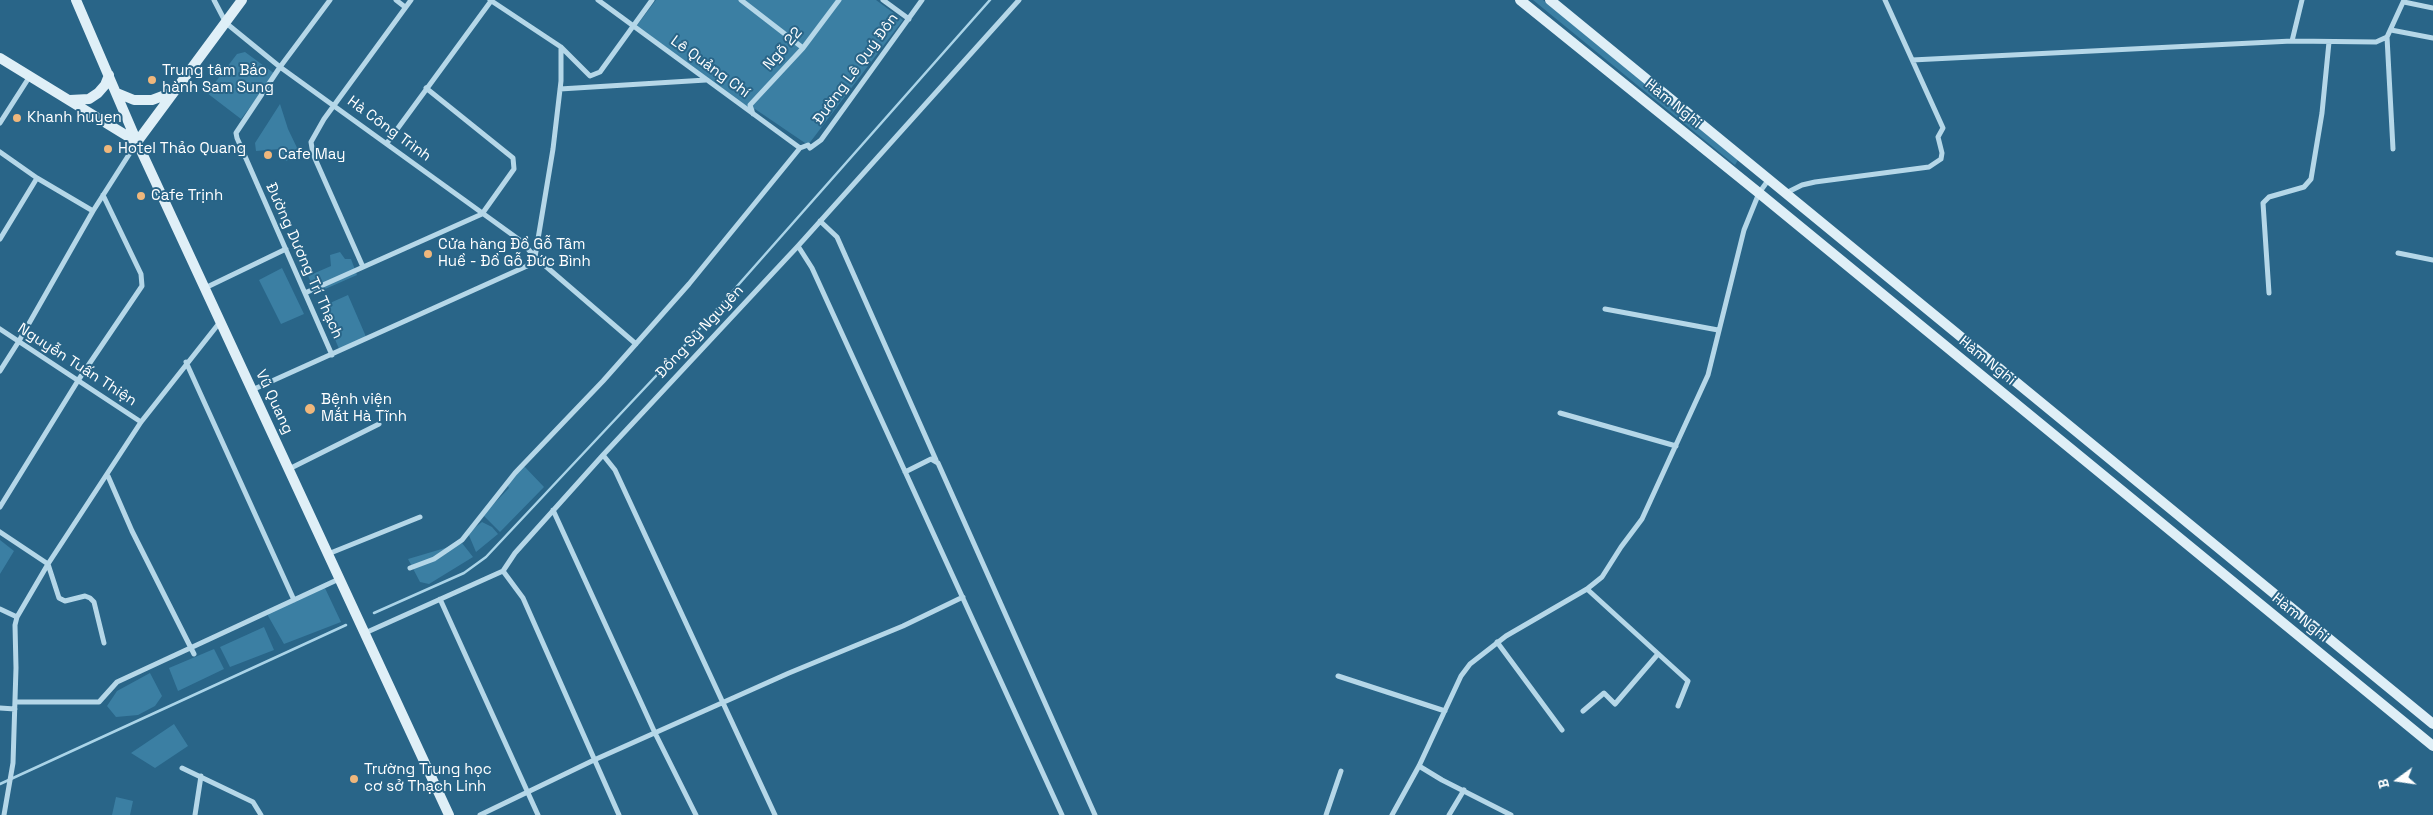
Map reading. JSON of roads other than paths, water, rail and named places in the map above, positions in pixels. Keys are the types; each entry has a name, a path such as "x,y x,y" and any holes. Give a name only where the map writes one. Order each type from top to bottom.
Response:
{"main road":[{"name":"Vũ Quang","path":"76,0 110,75 137,142 449,815"},
{"path":"0,58 137,142 242,0"},
{"name":"Hàm Nghi","path":"1520,0 1759,193 2433,746"},
{"name":"Hàm Nghi","path":"1550,0 2433,724"},
{"path":"67,100 78,101 98,94 110,75"},
{"path":"117,93 134,100 152,100 168,94 182,82"}],"street":[{"path":"214,0 226,23"},
{"name":"Đường Dương Trí Thạch","path":"330,0 238,128 236,138 332,355"},
{"path":"396,0 406,7"},
{"path":"362,267 311,147 314,134 411,0"},
{"path":"387,143 491,0 562,47 590,76 594,76 652,0"},
{"name":"Lê Quảng Chí","path":"598,0 800,148"},
{"path":"741,0 803,48"},
{"name":"Ngõ 22","path":"753,115 750,105 803,48 839,0"},
{"path":"883,0 908,19"},
{"name":"Đường Lê Quý Đôn","path":"800,148 808,145 810,148 821,140 922,0"},
{"name":"Đồng Sỹ Nguyên","path":"503,571 515,553 553,510 798,246 1019,0"},
{"path":"1786,193 1815,182 1929,167 1939,161 1942,153 1938,137 1944,128 1885,0"},
{"path":"2292,41 2302,0"},
{"path":"2393,149 2387,38 2404,1 2433,8"},
{"name":"Hà Công Trình","path":"226,23 280,67 335,104 521,241 535,257 636,344"},
{"path":"2391,30 2433,38"},
{"path":"1912,60 2292,41 2376,42 2387,38"},
{"path":"2269,293 2263,203 2270,197 2304,187 2311,179 2321,121 2330,42"},
{"path":"252,390 527,266 535,257 560,89 562,47"},
{"path":"0,123 30,76"},
{"path":"560,89 707,80"},
{"path":"305,293 482,214 514,168 513,158 426,88"},
{"path":"0,371 93,211 137,142"},
{"path":"410,568 434,559 462,540 514,473 636,344 689,284 800,148"},
{"path":"0,152 37,178 93,211"},
{"path":"0,239 37,178"},
{"path":"1392,815 1419,766 1461,676 1480,654 1497,642 1587,589 1602,577 1642,519 1708,375 1744,230 1759,193 1769,179"},
{"path":"0,507 79,379 142,286 144,279 103,195"},
{"path":"820,221 837,238 1095,815"},
{"path":"798,246 812,268 1062,815"},
{"path":"204,288 286,249"},
{"path":"2398,253 2433,260"},
{"path":"1605,309 1718,330"},
{"path":"4,815 11,782 16,708 15,625 17,617 48,564 108,476 141,422 186,362 220,321"},
{"name":"Nguyễn Tuấn Thiện","path":"0,329 79,379 141,422"},
{"path":"186,362 294,600"},
{"path":"1560,413 1676,446"},
{"path":"289,469 379,424"},
{"path":"603,455 615,470 775,815"},
{"path":"905,472 934,458 938,463"},
{"path":"108,476 132,531 194,654"},
{"path":"553,510 655,734 696,815"},
{"path":"328,554 420,517"},
{"path":"0,532 48,564 59,598 65,601 85,596 94,602 104,643"},
{"path":"365,633 503,571 523,598 572,704 594,760 619,815"},
{"path":"16,702 99,702 117,682 340,579"},
{"path":"1587,589 1688,681 1678,706"},
{"path":"480,815 526,791 594,760 724,704 789,673 903,626 963,597"},
{"path":"440,599 538,815"},
{"path":"0,609 17,617"},
{"path":"1497,642 1562,730"},
{"path":"1583,711 1604,693 1615,704 1658,654"},
{"path":"1338,676 1445,712"},
{"path":"0,708 16,708"},
{"path":"1419,766 1442,780 1512,815"},
{"path":"182,768 253,802 261,815"},
{"path":"1326,815 1341,771"},
{"path":"195,815 201,776"},
{"path":"1449,815 1464,790"}],"waterway":[{"path":"374,613 464,573 486,557 686,344 990,0"},
{"path":"0,784 346,625"}],"place":[{"name":"Trung tâm Bảo hành Sam Sung","path":"152,80"},
{"name":"Khanh huyen","path":"17,118"},
{"name":"Hotel Thảo Quang","path":"108,149"},
{"name":"Cafe May","path":"268,155"},
{"name":"Cafe Trịnh","path":"141,196"},
{"name":"Cửa hàng Đồ Gỗ Tâm Huề - Đồ Gỗ Đức Bình","path":"428,254"},
{"name":"Bệnh viện Mắt Hà Tĩnh","path":"310,409"},
{"name":"Trường Trung học cơ sở Thạch Linh","path":"354,779"}]}
